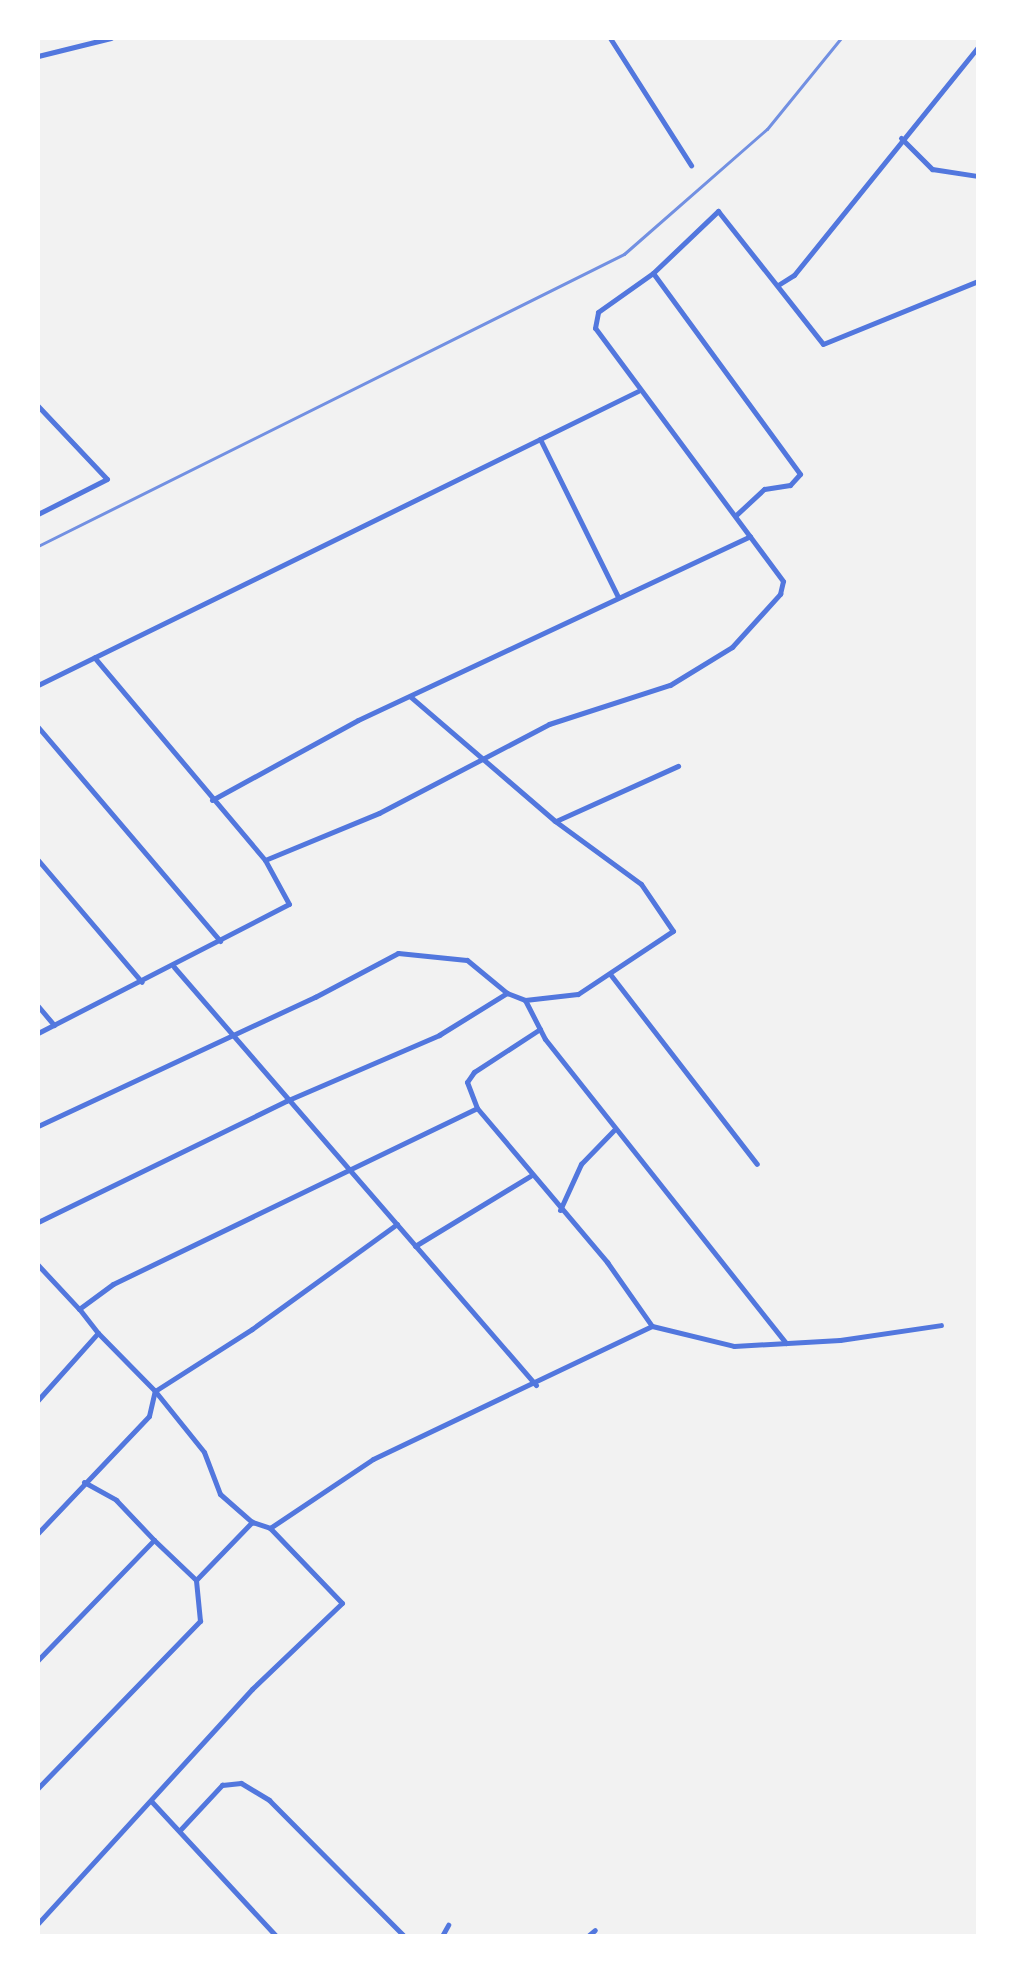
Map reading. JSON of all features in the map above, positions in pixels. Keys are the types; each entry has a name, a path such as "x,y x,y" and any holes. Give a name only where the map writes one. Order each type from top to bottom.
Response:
{"street":[{"path":"38,56 111,38"},
{"path":"610,38 691,165"},
{"path":"778,285 794,275 901,138 978,47"},
{"path":"901,138 932,169 978,176"},
{"path":"265,860 379,813 549,724 670,685 732,647 780,594 783,581 655,404 638,391 595,328 594,319 604,305 653,273 718,211 823,344 978,281"},
{"path":"653,273 800,474 790,485 764,489 736,515"},
{"path":"38,685 638,391"},
{"path":"38,406 107,479 38,514"},
{"path":"540,439 618,597"},
{"path":"212,800 358,720 618,597 697,565 750,536"},
{"path":"38,1033 174,967 289,904 265,860 94,657"},
{"path":"38,1126 233,1036 398,953 467,960 507,993 525,1000 578,994 673,931 641,884 555,821 411,697"},
{"path":"38,727 220,941"},
{"path":"555,821 678,766"},
{"path":"38,860 142,982"},
{"path":"174,967 286,1101 536,1385"},
{"path":"610,974 757,1164"},
{"path":"38,1222 286,1101 439,1035 507,993"},
{"path":"525,1000 540,1029 614,1130 787,1344"},
{"path":"38,1006 54,1025"},
{"path":"540,1029 474,1072 467,1082 477,1108 530,1176 607,1262 652,1326"},
{"path":"79,1309 113,1284 352,1173 477,1108"},
{"path":"560,1210 581,1164 614,1130"},
{"path":"415,1246 530,1176"},
{"path":"38,1533 149,1416 155,1391 252,1329 397,1224"},
{"path":"38,1265 155,1391 204,1452 220,1494 252,1522 270,1528 340,1598 341,1608 252,1689 152,1802 38,1923"},
{"path":"270,1528 373,1459 536,1385 652,1326 734,1346 787,1344 941,1325"},
{"path":"38,1400 98,1333"},
{"path":"38,1788 200,1621 196,1580 116,1500 84,1482"},
{"path":"196,1580 252,1522"},
{"path":"38,1660 154,1540"},
{"path":"180,1830 222,1785 241,1783 269,1800 404,1936"},
{"path":"152,1802 276,1936"},
{"path":"442,1936 448,1925"},
{"path":"588,1936 595,1930"}],"railway":[{"path":"38,546 624,254 767,129 841,38"}]}
